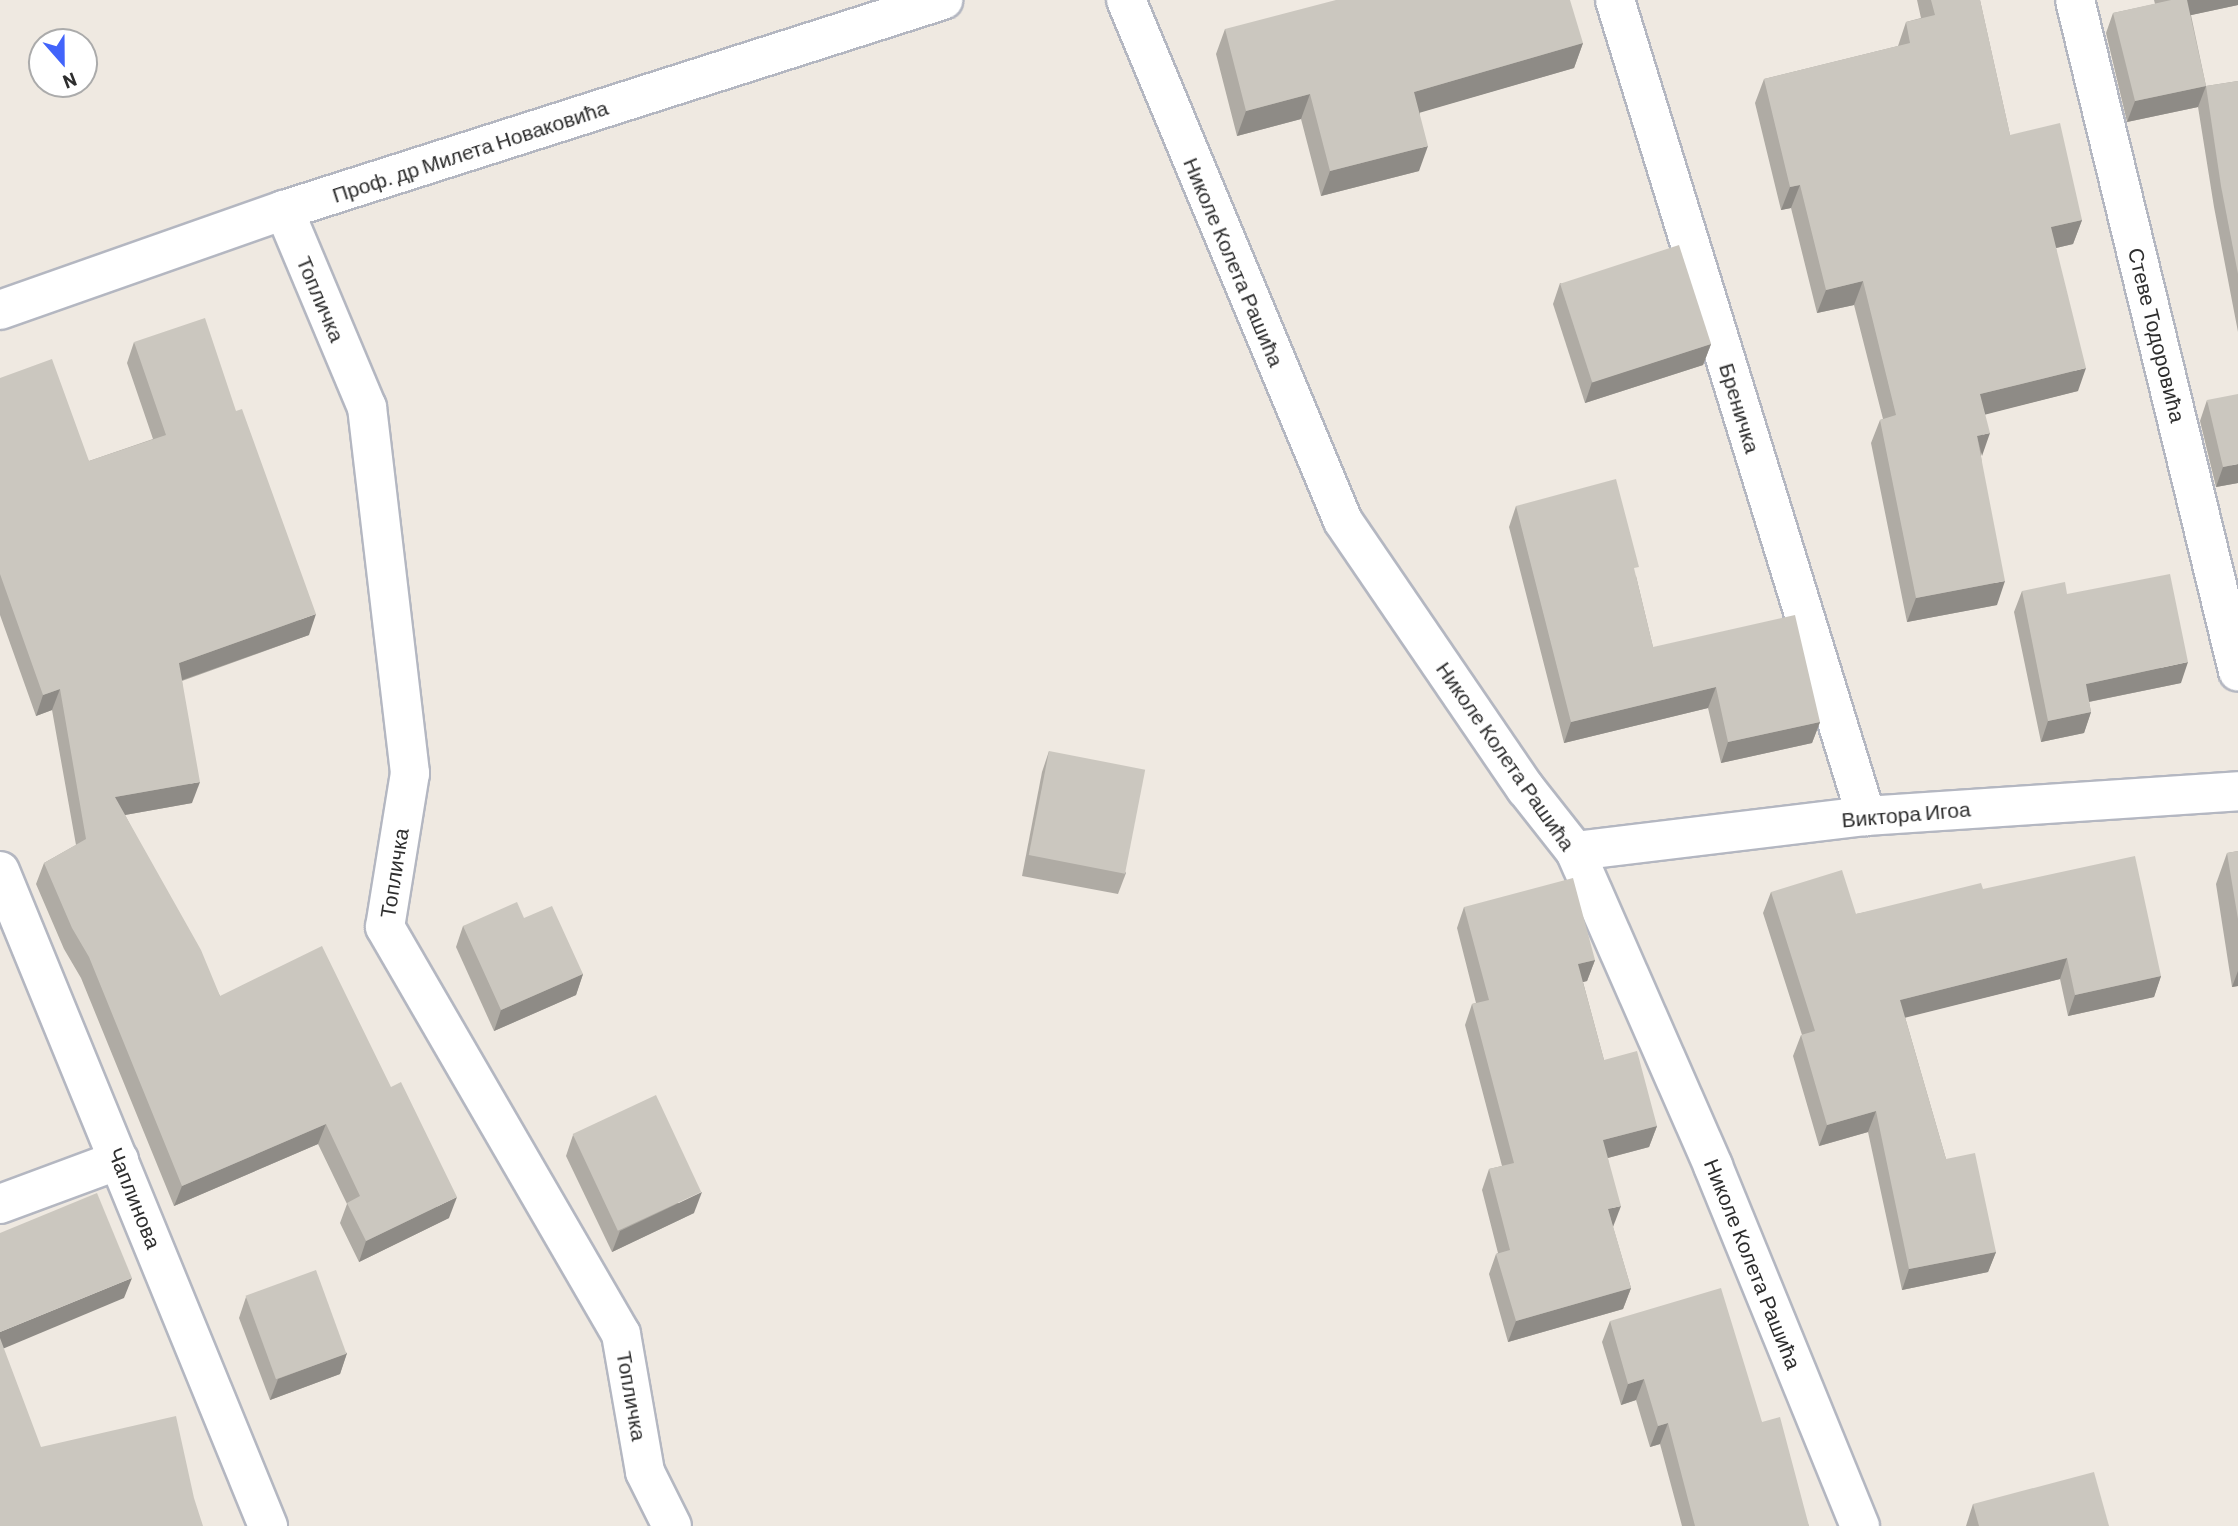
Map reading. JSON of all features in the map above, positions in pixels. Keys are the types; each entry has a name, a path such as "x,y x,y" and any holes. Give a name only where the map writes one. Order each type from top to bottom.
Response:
{"street":[{"name":"Проф. др Милета Новаковића","path":"0,310 284,211 943,0"},
{"name":"Николе Колета Рашића","path":"1126,0 1343,521 1526,789 1575,851 1713,1166 1860,1526"},
{"name":"Бреничка","path":"1615,0 1866,816"},
{"name":"Стеве Тодоровића","path":"2075,0 2238,671"},
{"name":"Топличка","path":"284,211 367,407 410,773 385,928 621,1334 645,1472 672,1526"},
{"name":"Виктора Игоа","path":"1575,851 1866,816 2238,791"},
{"name":"Чаплинова","path":"0,871 268,1526"},
{"path":"0,1204 119,1160"}],"building":[{"path":"1336,0 1570,0 1583,43 1414,92 1428,146 1330,171 1310,94 1246,111 1225,29"},
{"path":"1931,0 1980,0 2010,135 2060,123 2082,220 2051,227 2086,368 1980,394 1990,433 1977,436 2005,581 1916,598 1880,420 1896,415 1863,281 1826,290 1800,185 1790,187 1764,79 1910,43 1906,22 1935,15"},
{"path":"2171,0 2187,0 2206,86 2135,101 2113,13"},
{"path":"2238,81 2238,274 2206,86"},
{"path":"1679,245 1711,344 1592,383 1560,284"},
{"path":"205,318 236,411 242,409 316,614 179,663 200,782 115,797 201,950 220,996 322,946 391,1087 401,1082 457,1197 366,1241 347,1203 360,1196 326,1124 182,1186 89,957 72,928 44,863 86,839 60,689 43,695 0,574 0,378 52,359 89,461 166,435 134,342"},
{"path":"2238,394 2238,464 2223,467 2207,400"},
{"path":"1616,479 1639,567 1634,568 1653,647 1795,615 1820,722 1728,742 1716,687 1571,722 1516,506"},
{"path":"2170,574 2188,662 2086,684 2091,712 2048,721 2022,591 2065,582 2067,594"},
{"path":"1049,751 1145,770 1125,874 1029,855"},
{"path":"2238,851 2238,919 2227,853"},
{"path":"2135,856 2161,976 2075,995 2067,958 1900,1000 1946,1159 1975,1153 1996,1252 1909,1269 1876,1111 1827,1125 1801,1035 1815,1031 1771,892 1842,870 1856,914 1981,883 1983,889"},
{"path":"1573,878 1595,960 1578,964 1604,1060 1637,1051 1657,1126 1603,1140 1621,1206 1608,1209 1631,1288 1516,1321 1496,1254 1510,1250 1489,1169 1514,1163 1472,1004 1489,1000 1464,907"},
{"path":"517,902 524,918 552,906 583,974 501,1010 463,926"},
{"path":"656,1095 701,1192 618,1231 573,1134"},
{"path":"97,1193 132,1278 0,1332 0,1233"},
{"path":"316,1270 346,1354 276,1379 246,1296"},
{"path":"1721,1288 1762,1422 1780,1417 1809,1526 1695,1526 1668,1423 1658,1426 1644,1379 1628,1384 1610,1321"},
{"path":"0,1338 41,1447 176,1416 203,1526 0,1526"},
{"path":"2094,1472 2109,1526 1979,1526 1973,1504"}]}
